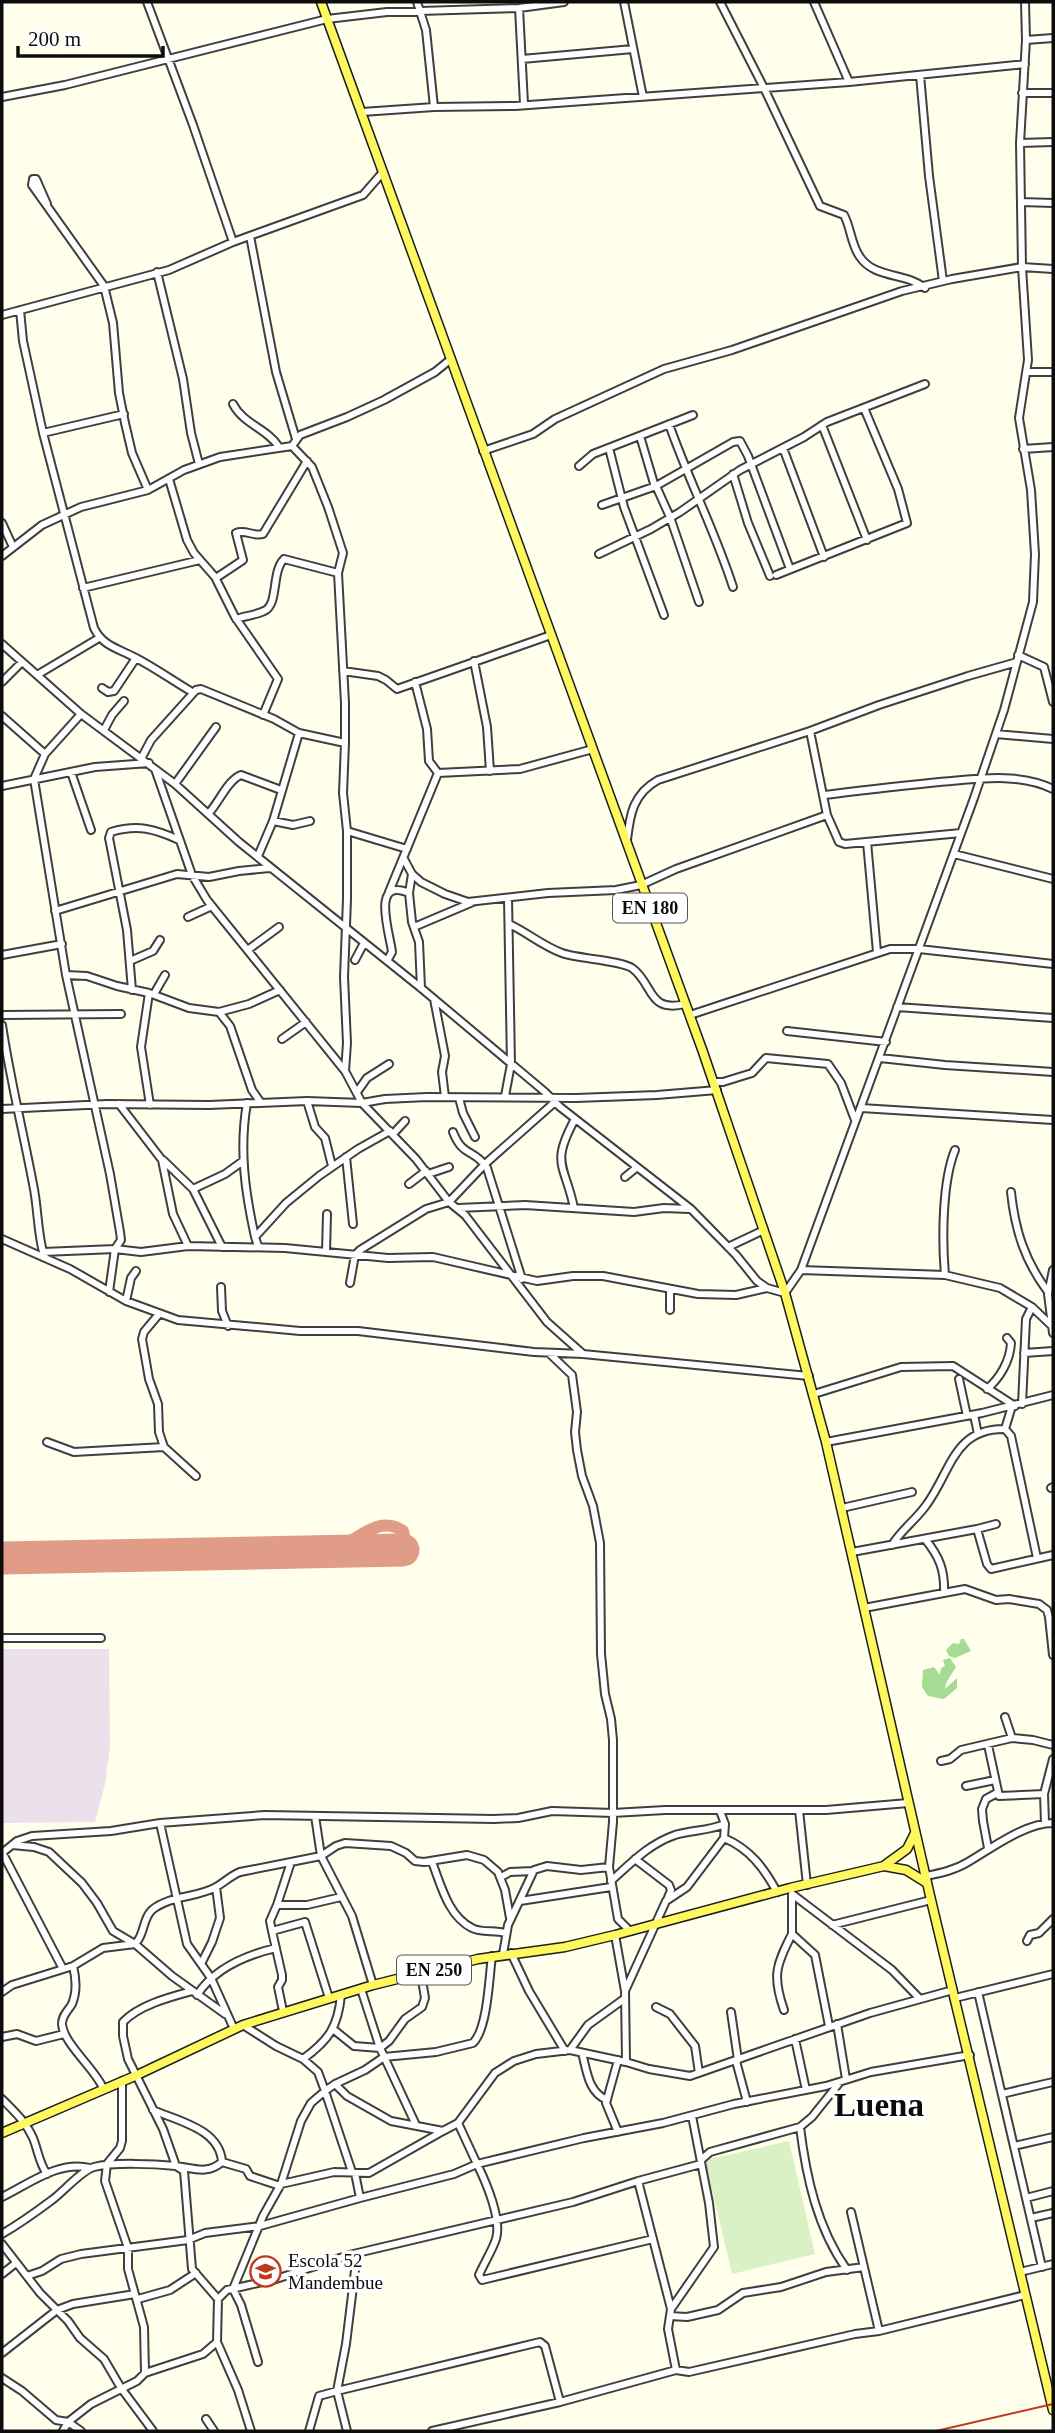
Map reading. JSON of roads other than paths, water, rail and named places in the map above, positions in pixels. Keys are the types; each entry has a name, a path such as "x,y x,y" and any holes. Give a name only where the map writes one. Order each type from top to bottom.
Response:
{"main road":[{"name":"EN 180","path":"321,2 690,1015 785,1293 842,1508 926,1879"},
{"name":"EN 250","path":"2,2133 135,2076 238,2027 283,2011 373,1985 492,1956 565,1947 615,1936 884,1866 907,1849 915,1833"},
{"path":"884,1866 906,1870 926,1879 1053,2410"}],"street":[{"path":"147,2 233,242"},
{"path":"417,2 424,18 435,107"},
{"path":"2,97 65,85 327,19 498,5 519,8 564,2"},
{"path":"624,2 643,97"},
{"path":"720,2 820,206 844,215 855,249 865,263 874,270 909,278 925,288"},
{"path":"814,2 849,82"},
{"path":"2,644 81,714 176,784 270,868 421,988 575,1119 691,1209 757,1281 767,1288 785,1293 801,1270 981,778 1034,598 1032,504 1019,418 1028,350 1022,267 1020,143 1026,40 1025,2"},
{"path":"519,8 524,104"},
{"path":"1026,40 1053,38"},
{"path":"522,59 633,48"},
{"path":"362,112 643,97 849,82 1025,64"},
{"path":"920,75 929,176 943,281"},
{"path":"1022,93 1053,93"},
{"path":"1020,143 1053,142"},
{"path":"2,314 169,270 233,242 363,195 383,173"},
{"path":"1021,202 1053,203"},
{"path":"47,204 104,286 113,323 119,393 132,453 148,490"},
{"path":"250,236 276,372 294,442 314,471 343,552 338,573 345,743 342,793 347,831 345,1071"},
{"path":"483,451 533,434 555,419 664,369 732,350 902,292 943,281 1022,267 1053,269"},
{"path":"157,272 183,379 191,433 199,464"},
{"path":"897,276 902,292"},
{"path":"20,310 20,325 62,514 99,638 108,646 136,657 192,692"},
{"path":"2,556 42,525 62,514 148,490 199,464 231,454 279,447 294,442 305,433 384,400 435,372 450,359"},
{"path":"1027,372 1053,372"},
{"path":"599,554 670,517 733,474 822,425 925,384"},
{"path":"233,404 242,417 273,439 279,447"},
{"path":"733,474 748,523 773,575 906,524 908,521 898,489 864,408"},
{"path":"43,433 124,414"},
{"path":"579,466 593,454 693,415"},
{"path":"669,424 733,587"},
{"path":"822,425 867,540"},
{"path":"640,436 699,602"},
{"path":"602,505 656,487 737,441 742,443 790,569"},
{"path":"1023,449 1053,447"},
{"path":"609,448 621,498 664,614"},
{"path":"783,448 824,557"},
{"path":"216,578 243,560 236,533 241,531 263,534 307,461"},
{"path":"169,479 187,540 216,578 236,619 278,679 262,715"},
{"path":"2,523 13,547"},
{"path":"236,619 265,611 271,605 276,571 284,559 338,573"},
{"path":"83,588 200,560"},
{"path":"343,671 378,676 397,689 551,635"},
{"path":"37,675 99,638"},
{"path":"103,688 108,692 114,691 136,657"},
{"path":"627,842 632,814 640,794 658,780 1018,659 1044,667 1053,664"},
{"path":"474,661 488,727 491,771"},
{"path":"2,682 22,662"},
{"path":"1044,667 1053,702"},
{"path":"415,682 427,729 429,761 438,773"},
{"path":"142,757 151,740 192,692 201,690 299,733 345,743"},
{"path":"104,730 124,701"},
{"path":"81,714 45,754 34,779 66,975 120,1232 121,1240 115,1248 109,1292"},
{"path":"2,716 45,754"},
{"path":"176,784 216,727"},
{"path":"810,731 828,815 839,842 845,844 961,833"},
{"path":"258,856 273,821 299,733"},
{"path":"996,734 1053,738"},
{"path":"438,773 520,769 593,749"},
{"path":"2,786 113,765 149,763"},
{"path":"155,768 192,875 212,906 345,1071 362,1103 427,1172 449,1202 458,1208 518,1279 547,1322 583,1354"},
{"path":"71,772 91,830"},
{"path":"387,961 392,952 385,905 388,892 438,773"},
{"path":"209,813 232,780 241,775 281,790"},
{"path":"825,796 981,778 1028,782 1053,789"},
{"path":"414,927 474,902 548,893 616,890 641,885 676,869 828,815"},
{"path":"273,821 293,825 310,821"},
{"path":"132,990 120,892 109,838 111,832 143,826 157,829 180,840"},
{"path":"347,831 407,849"},
{"path":"867,842 877,952"},
{"path":"954,853 1053,879"},
{"path":"404,859 412,874 440,892 474,902"},
{"path":"55,911 177,874 209,877 270,868"},
{"path":"412,874 409,893 419,942 421,988"},
{"path":"388,892 395,890 409,893"},
{"path":"505,1096 512,1064 508,898"},
{"path":"188,917 212,906"},
{"path":"509,924 565,954 630,967 641,976 649,993 657,1001 671,1007 685,1004"},
{"path":"248,950 279,927"},
{"path":"130,961 153,951 160,940"},
{"path":"355,960 364,943"},
{"path":"2,955 62,944"},
{"path":"690,1015 890,949 919,949 1053,964"},
{"path":"66,975 87,976 151,993 189,1008 219,1012 249,1004 280,990"},
{"path":"150,1105 141,1047 151,993 165,975"},
{"path":"433,999 445,1056 442,1072 445,1097"},
{"path":"897,1007 1053,1018"},
{"path":"219,1012 230,1026 252,1090 261,1103"},
{"path":"2,1015 121,1014"},
{"path":"282,1039 306,1022"},
{"path":"2,1026 5,1062 34,1186 37,1226 44,1255"},
{"path":"787,1031 886,1042"},
{"path":"2,1109 118,1104 307,1101 362,1103 385,1099 505,1096 552,1100 657,1095 715,1086 752,1073 766,1058 828,1064 841,1083 853,1110 855,1122"},
{"path":"880,1058 1053,1072"},
{"path":"357,1092 368,1078 389,1064"},
{"path":"459,1098 475,1137"},
{"path":"350,1283 355,1255 426,1209 449,1202 552,1100"},
{"path":"307,1101 315,1127 326,1138 332,1166"},
{"path":"247,1103 241,1141 250,1214 258,1246"},
{"path":"118,1104 162,1160 193,1189 222,1247"},
{"path":"861,1108 1053,1120"},
{"path":"574,1209 560,1160 564,1140 575,1119"},
{"path":"256,1237 286,1203 332,1166 391,1133 405,1121"},
{"path":"453,1132 460,1148 485,1164 518,1279"},
{"path":"945,1275 943,1246 946,1207 950,1169 956,1150"},
{"path":"346,1157 353,1224"},
{"path":"162,1160 173,1214 188,1246"},
{"path":"193,1189 225,1174 243,1161"},
{"path":"410,1184 427,1172 449,1167"},
{"path":"625,1177 636,1168"},
{"path":"1011,1192 1022,1248 1034,1274 1048,1292"},
{"path":"458,1208 526,1205 634,1212 664,1208 691,1209"},
{"path":"326,1252 327,1214"},
{"path":"728,1248 764,1230"},
{"path":"2,1239 44,1255 126,1301 178,1321 300,1331 358,1331 549,1353 809,1376"},
{"path":"44,1255 115,1248 141,1252 188,1246 258,1246 388,1258 442,1258 518,1279 537,1281 573,1276 603,1276 698,1294 736,1295 767,1288"},
{"path":"801,1270 945,1275 1000,1288 1032,1307 1053,1329"},
{"path":"1053,1270 1048,1292 1053,1329"},
{"path":"126,1301 131,1278 136,1271"},
{"path":"221,1287 222,1311 228,1326"},
{"path":"670,1289 670,1310"},
{"path":"1004,1429 1016,1405 1024,1362 1026,1319 1032,1307"},
{"path":"159,1314 144,1332 142,1339 149,1379 158,1404 159,1432 164,1447 196,1476"},
{"path":"987,1389 997,1380 1010,1356 1011,1343 1007,1338"},
{"path":"1024,1353 1053,1351"},
{"path":"549,1353 572,1375 577,1412 575,1440 599,1538 601,1654 604,1694 612,1731 613,1813 609,1867 618,1919 630,1931"},
{"path":"1010,1356 1024,1362"},
{"path":"814,1395 895,1369 953,1366 1016,1405"},
{"path":"959,1379 978,1434"},
{"path":"826,1442 970,1415 1053,1395"},
{"path":"891,1545 929,1502 962,1444 978,1434 1004,1429"},
{"path":"1004,1429 1011,1436 1038,1558"},
{"path":"47,1442 74,1452 164,1447"},
{"path":"842,1508 912,1492"},
{"path":"852,1552 996,1524"},
{"path":"977,1529 987,1564 991,1569 1053,1555"},
{"path":"925,1539 939,1556 944,1593"},
{"path":"864,1608 965,1589 996,1600 1009,1599 1038,1604 1047,1610 1053,1655"},
{"path":"2,1638 101,1638"},
{"path":"1005,1717 1012,1738"},
{"path":"941,1761 950,1759 961,1750 1012,1738 1053,1745"},
{"path":"988,1745 1000,1797 1048,1790"},
{"path":"926,1879 966,1863 989,1848 1049,1823 1048,1790 1053,1759"},
{"path":"966,1786 995,1780"},
{"path":"989,1848 982,1809 986,1799 998,1793"},
{"path":"63,1969 2,1852 32,1836 111,1831 160,1823 265,1815 494,1819 518,1818 552,1811 613,1813 799,1810 872,1808 908,1803"},
{"path":"799,1810 807,1885"},
{"path":"666,1901 687,1887 724,1838 725,1824 719,1811"},
{"path":"315,1816 321,1856 352,1916 373,1985"},
{"path":"160,1823 187,1944 211,1978 225,2014"},
{"path":"520,1901 611,1884 650,1846 673,1836 709,1830 725,1824"},
{"path":"724,1838 747,1852 763,1867 777,1892"},
{"path":"2,1992 12,1985 73,1966 103,1948 135,1944 139,1941 147,1915 176,1898 216,1887 228,1877 240,1872 321,1856 345,1843 374,1844 400,1850 415,1861 432,1863 458,1855 481,1858 492,1865 501,1877 510,1918"},
{"path":"12,1845 34,1847 49,1852 82,1883 113,1931 135,1944 238,2027 303,2059 318,2072 354,2172 360,2198"},
{"path":"626,2062 625,1991 671,1890 669,1885 635,1859"},
{"path":"283,2011 278,1987 282,1975 270,1921 291,1862"},
{"path":"432,1863 445,1897 458,1916 471,1928 505,1933"},
{"path":"501,1877 510,1872 533,1871 547,1866 581,1870 609,1867"},
{"path":"533,1871 505,1933 507,1953 568,2050"},
{"path":"201,1964 220,1918 216,1887"},
{"path":"791,1891 892,1970 920,1999"},
{"path":"784,2010 775,1975 792,1934 791,1891"},
{"path":"277,1905 307,1905 341,1897"},
{"path":"832,1925 931,1900"},
{"path":"1027,1941 1030,1935 1039,1933 1053,1919"},
{"path":"272,1931 305,1922 329,1998"},
{"path":"792,1934 815,1955 844,2080"},
{"path":"615,1936 625,1991"},
{"path":"218,2299 192,2269 184,2171 176,2166 153,2110 135,2076 124,2046 123,2022 155,2003 194,1993 211,1978 242,1959 276,1948"},
{"path":"258,2362 241,2305 233,2289 262,2216 281,2184 301,2121 311,2103 335,2084 365,2070 384,2057 436,2052 473,2043 477,2039 485,2011 492,1956"},
{"path":"73,1966 76,1984 72,2004 63,2016 64,2034 98,2077 103,2088"},
{"path":"333,2029 354,2046 380,2048 405,2020 422,2007 425,1998 421,1974"},
{"path":"2,2234 53,2199 90,2168 107,2164 176,2166 197,2171 210,2169 222,2162 246,2169 250,2176 277,2185 334,2172 369,2174 458,2123 478,2099 486,2084 504,2067 536,2054 568,2050 681,2076 699,2073 833,2025 920,1999 978,1992 1053,1974"},
{"path":"361,1989 380,2048 416,2125"},
{"path":"978,1992 1042,2267"},
{"path":"303,2059 326,2041 339,2015 341,1995"},
{"path":"568,2050 589,2025 624,1999"},
{"path":"656,2007 670,2014 695,2046 699,2073"},
{"path":"730,2012 747,2102"},
{"path":"2,2037 17,2034 36,2041 64,2034"},
{"path":"795,2039 806,2090"},
{"path":"582,2053 592,2088 607,2100"},
{"path":"27,2276 42,2271 61,2259 81,2254 188,2240 205,2233 260,2226 454,2175 477,2164 904,2066 970,2055"},
{"path":"618,2060 606,2106 618,2132"},
{"path":"251,2431 217,2343 218,2299 221,2294 357,2254 573,2202 701,2162 710,2152 800,2127 812,2118 844,2080"},
{"path":"122,2081 122,2141 120,2148 107,2164 105,2180 128,2248 128,2269 144,2327 145,2373"},
{"path":"1002,2094 1053,2082"},
{"path":"335,2084 347,2096 391,2121 443,2131"},
{"path":"2,2099 19,2114 34,2139 47,2174"},
{"path":"153,2110 204,2131 220,2150 222,2162"},
{"path":"676,2370 668,2329 671,2312 688,2281 704,2263 714,2246 691,2116"},
{"path":"458,2123 492,2198 496,2220 496,2239 479,2275 481,2279 653,2239"},
{"path":"800,2127 805,2166 820,2218 835,2253 847,2270"},
{"path":"1014,2146 1053,2137"},
{"path":"2,2197 29,2181 77,2164 90,2168"},
{"path":"638,2181 671,2312"},
{"path":"1026,2198 1053,2192"},
{"path":"851,2213 878,2331"},
{"path":"1031,2218 1053,2213"},
{"path":"2,2244 80,2338 104,2359 121,2388 153,2431"},
{"path":"347,2431 337,2390 346,2344 357,2254"},
{"path":"2,2274 16,2263"},
{"path":"1020,2272 1053,2264"},
{"path":"671,2312 687,2317 718,2310 743,2293 864,2267"},
{"path":"2,2353 57,2310 73,2304 170,2290 196,2273"},
{"path":"432,2431 453,2429 676,2370 689,2372 878,2331 1025,2295"},
{"path":"309,2431 319,2396 540,2342 545,2346 560,2402"},
{"path":"63,2431 68,2422 90,2404 137,2381 145,2373 203,2354 217,2343"},
{"path":"2,2378 56,2420 68,2422 80,2431"},
{"path":"206,2419 214,2431"}],"railway":[{"path":"936,2431 1053,2404"}],"place":[{"name":"Escola 52 Mandembue","path":"265,2271"}],"district":[{"name":"Luena","path":"879,2105"}]}
